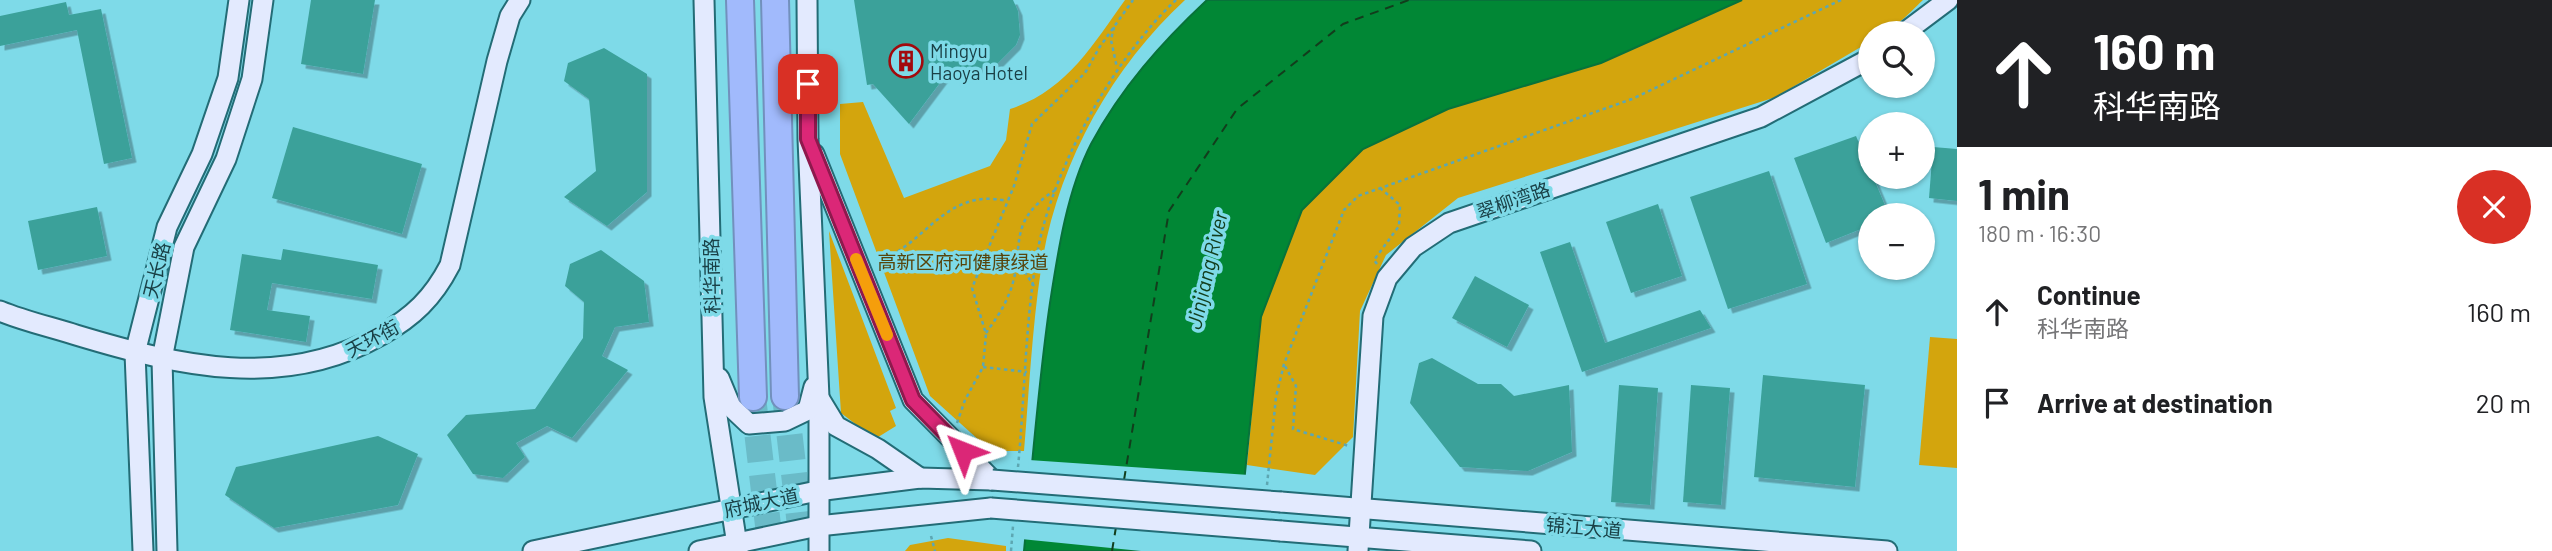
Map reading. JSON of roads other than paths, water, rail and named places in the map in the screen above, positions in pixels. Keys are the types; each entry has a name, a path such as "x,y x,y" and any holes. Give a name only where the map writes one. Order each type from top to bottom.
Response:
{"highway":[{"name":"科华南路","path":"740,0 753,397"},
{"path":"775,0 785,396"}],"main road":[{"name":"天长路","path":"143,551 135,353 167,227 202,154 228,78 239,0"},
{"name":"天长路","path":"166,551 162,359 184,247 226,159 252,79 263,0"},
{"name":"天环街","path":"0,312 135,353 162,359 261,370 311,365 355,350 401,324 436,292 450,265 497,61 510,16 520,0"},
{"name":"科华南路","path":"704,0 714,397 737,547"},
{"path":"807,0 808,139 820,398 817,491 819,551"},
{"path":"1921,21 1948,0"},
{"name":"翠柳湾路","path":"1359,544 1373,316 1387,278 1413,247 1449,223 1761,117 1858,65"},
{"path":"808,139 913,400 992,480"},
{"path":"713,364 731,407 749,424 785,422 808,410 818,373"},
{"path":"820,398 836,426 878,449 920,478"},
{"name":"府城大道","path":"533,551 817,491 920,478 992,480 1281,502"},
{"name":"锦江大道","path":"1281,502 1887,551"},
{"name":"府城大道","path":"699,551 737,547 818,526 991,508 1281,531"},
{"name":"锦江大道","path":"1281,531 1359,544 1531,551"}],"water":[{"name":"Jinjiang River","path":"1207,0 1742,0 1601,63 1448,109 1363,149 1302,210 1261,317 1237,551 1024,551 1050,303 1060,242 1076,181 1091,144 1115,104 1158,50"}],"tunnel":[{"path":"785,396 803,551"},
{"path":"753,397 771,551"}],"place":[{"name":"Mingyu Haoya Hotel","path":"906,61"}],"park label":[{"name":"高新区府河健康绿道","path":"963,261"}]}
